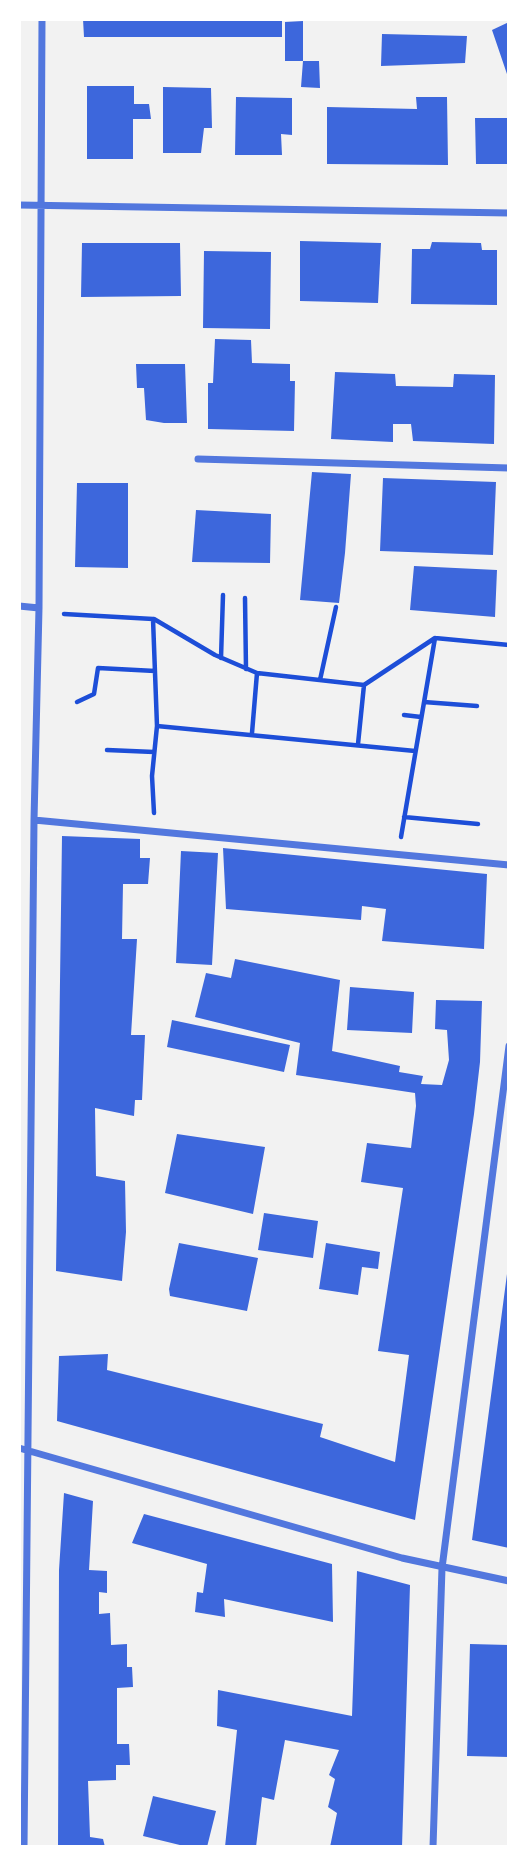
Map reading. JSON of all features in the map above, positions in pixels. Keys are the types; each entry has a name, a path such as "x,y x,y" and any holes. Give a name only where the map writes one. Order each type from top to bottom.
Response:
{"street":[{"path":"24,1847 23,1449 40,608 42,19"},
{"path":"19,205 509,213"},
{"path":"198,458 509,468"},
{"path":"19,606 40,608"},
{"path":"34,820 509,865"},
{"path":"433,1847 442,1569 509,1046"},
{"path":"23,1449 442,1569 509,1581"}],"path":[{"path":"221,658 223,595"},
{"path":"245,598 246,669"},
{"path":"320,680 336,607"},
{"path":"64,614 153,619 221,658 257,673 365,685 435,638 509,646"},
{"path":"153,619 157,726 152,776 155,821"},
{"path":"399,848 435,638"},
{"path":"77,702 93,694 98,668 155,671"},
{"path":"251,733 257,673"},
{"path":"358,744 365,685"},
{"path":"424,702 477,706"},
{"path":"404,715 421,717"},
{"path":"157,726 415,751"},
{"path":"107,750 154,752"},
{"path":"404,817 478,824"}],"building":[{"path":"83,19 282,19 282,37 84,37"},
{"path":"303,21 303,61 285,61 285,22"},
{"path":"509,22 509,76 508,77 492,30"},
{"path":"382,34 467,36 465,63 381,66"},
{"path":"303,61 319,61 320,88 301,87"},
{"path":"87,86 134,86 134,104 149,104 151,119 133,119 133,159 87,159"},
{"path":"163,87 211,88 212,128 204,128 201,153 163,153"},
{"path":"236,97 292,98 292,135 281,134 282,155 235,155"},
{"path":"416,97 447,97 448,165 327,164 327,107 417,109"},
{"path":"475,118 509,118 509,164 476,164"},
{"path":"300,241 381,243 378,303 300,301"},
{"path":"432,242 481,243 482,250 497,250 497,305 411,304 412,249 430,249"},
{"path":"82,243 180,243 181,296 81,297"},
{"path":"204,251 271,252 270,329 203,328"},
{"path":"215,339 251,340 252,363 290,364 290,381 295,381 294,431 208,429 208,383 213,383"},
{"path":"136,364 185,364 187,423 146,420 144,388 137,388"},
{"path":"335,372 395,374 396,386 453,387 454,374 495,375 494,444 413,441 411,424 393,424 393,442 331,439"},
{"path":"312,472 351,474 339,603 300,600"},
{"path":"383,478 496,482 493,555 380,551"},
{"path":"77,483 128,483 128,568 75,567"},
{"path":"196,510 271,514 270,563 192,562"},
{"path":"414,566 497,570 495,617 410,610"},
{"path":"62,836 140,839 140,858 150,858 148,884 123,884 122,939 137,939 131,1035 145,1035 142,1100 135,1100 134,1116 95,1108 96,1176 125,1181 126,1232 122,1281 56,1271"},
{"path":"223,848 487,874 484,949 382,941 386,909 362,906 361,920 226,909"},
{"path":"181,851 218,853 212,965 176,963"},
{"path":"235,959 340,980 332,1051 400,1066 399,1072 423,1076 421,1084 442,1085 449,1060 447,1030 435,1029 436,1000 482,1001 480,1062 474,1114 415,1520 57,1421 59,1356 108,1354 107,1370 323,1424 320,1437 395,1462 409,1355 378,1351 403,1188 361,1182 367,1143 411,1148 415,1093 296,1075 300,1043 195,1017 206,973 231,978"},
{"path":"350,987 414,992 412,1033 347,1030"},
{"path":"172,1020 290,1045 284,1072 167,1047"},
{"path":"177,1134 265,1147 253,1214 165,1193"},
{"path":"264,1213 318,1221 313,1258 258,1250"},
{"path":"179,1243 258,1258 247,1311 170,1296 169,1289"},
{"path":"326,1243 380,1252 378,1269 362,1267 358,1295 319,1289"},
{"path":"507,1274 509,1275 509,1548 472,1540"},
{"path":"64,1493 93,1501 89,1570 107,1571 107,1593 99,1592 99,1614 110,1613 111,1645 127,1644 127,1667 132,1667 133,1687 117,1688 117,1744 129,1744 130,1765 116,1765 116,1780 88,1781 90,1837 103,1839 105,1847 58,1847 59,1570"},
{"path":"144,1514 332,1564 333,1622 224,1599 225,1617 195,1612 197,1592 203,1593 207,1564 132,1543"},
{"path":"357,1571 410,1585 402,1847 330,1847 337,1813 328,1807 335,1779 329,1775 339,1750 285,1740 274,1800 262,1797 256,1847 225,1847 237,1730 217,1726 218,1690 352,1716"},
{"path":"470,1644 509,1645 509,1757 467,1756"},
{"path":"153,1796 216,1811 207,1847 188,1847 143,1836"}]}
